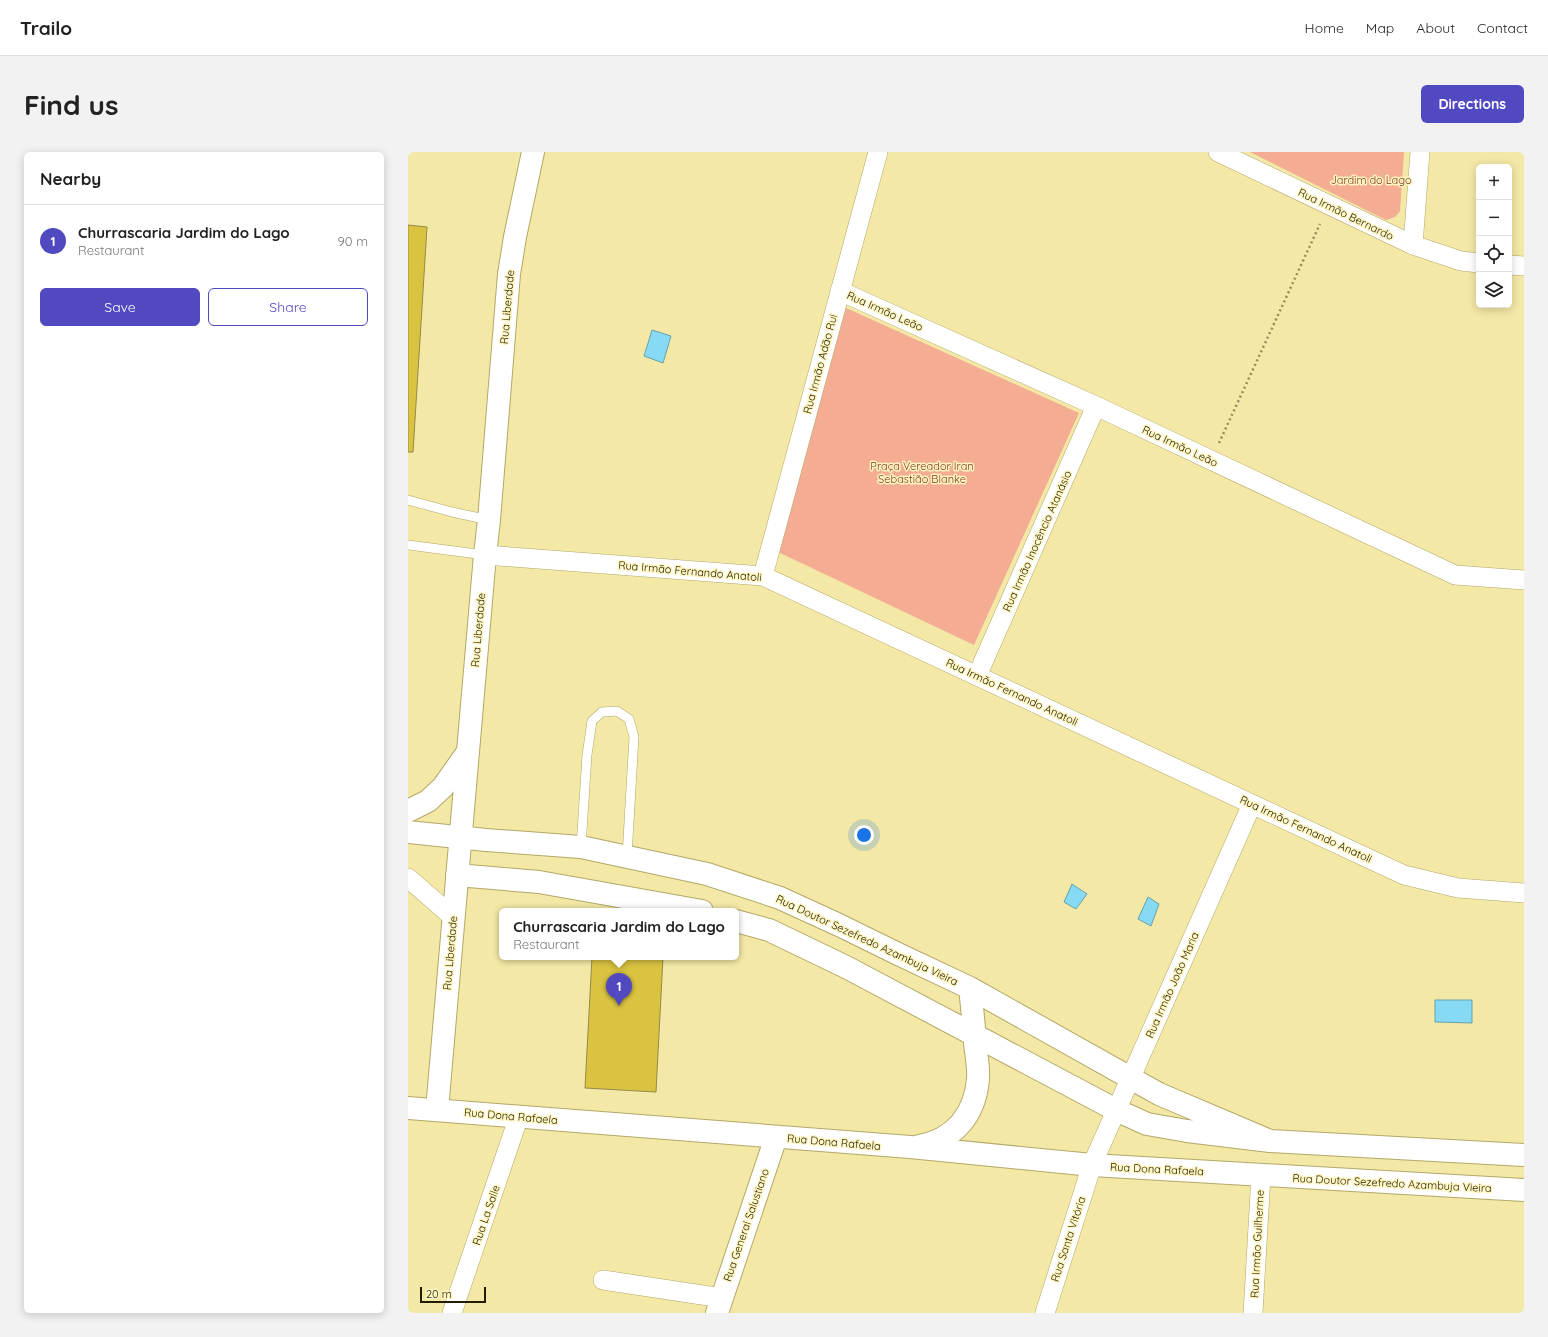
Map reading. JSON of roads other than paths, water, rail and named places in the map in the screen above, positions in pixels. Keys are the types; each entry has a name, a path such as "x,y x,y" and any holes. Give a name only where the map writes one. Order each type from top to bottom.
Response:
{"main road":[{"name":"Rua Liberdade","path":"437,1110 509,274 515,237 533,152"},
{"path":"408,811 428,801 443,787 468,752"},
{"name":"Rua Doutor Sezefredo Azambuja Vieira","path":"408,832 581,847 707,874 780,898 839,924 970,988 1159,1094 1270,1141"},
{"path":"457,875 538,882 692,908"},
{"name":"Rua Doutor Sezefredo Azambuja Vieira","path":"739,922 769,930 818,954 1116,1110 1147,1124 1187,1131 1270,1141 1524,1155"},
{"path":"910,1148 931,1144 950,1134 965,1119 975,1099 978,1078 970,988"},
{"name":"Rua Dona Rafaela","path":"408,1108 910,1148 1092,1165 1261,1175"},
{"name":"Rua General Salustiano","path":"719,1305 776,1137"},
{"name":"Rua Doutor Sezefredo Azambuja Vieira","path":"1261,1175 1524,1190"}],"street":[{"name":"Rua Irmão Adão Rui","path":"763,576 878,152"},
{"name":"Rua Irmão Bernardo","path":"1218,152 1413,245 1461,262 1476,263"},
{"path":"1413,245 1420,152"},
{"path":"1512,265 1524,266"},
{"name":"Rua Irmão Leão","path":"840,291 1096,406 1455,575 1524,580"},
{"name":"Rua Irmão Inocêncio Atanásio","path":"977,676 1096,406"},
{"name":"Rua Irmão Fernando Anatoli","path":"485,555 763,576 1404,875 1458,888 1524,893"},
{"name":"Rua Irmão João Maria","path":"1092,1165 1252,804"},
{"path":"408,878 453,917"},
{"name":"Rua La Salle","path":"452,1313 519,1116"},
{"name":"Rua Santa Vitória","path":"1045,1313 1092,1165"},
{"name":"Rua Irmão Guilherme","path":"1253,1313 1261,1175"},
{"path":"603,1280 719,1305"}],"lane":[{"path":"408,500 489,520"},
{"path":"408,545 485,555"},
{"path":"581,847 587,755 592,721 602,712 617,711 629,719 634,737 627,856"}],"water":[{"path":"652,330 671,336 663,363 644,356"},
{"path":"1072,884 1087,894 1076,909 1064,902"},
{"path":"1148,897 1159,904 1151,926 1138,919"},
{"path":"1435,1000 1472,1000 1472,1023 1435,1022"}],"place":[{"name":"Churrascaria Jardim do Lago","path":"619,1006"}],"park label":[{"name":"Jardim do Lago","path":"1371,180"},
{"name":"Praça Vereador Iran Sebastião Blanke","path":"922,472"}]}
